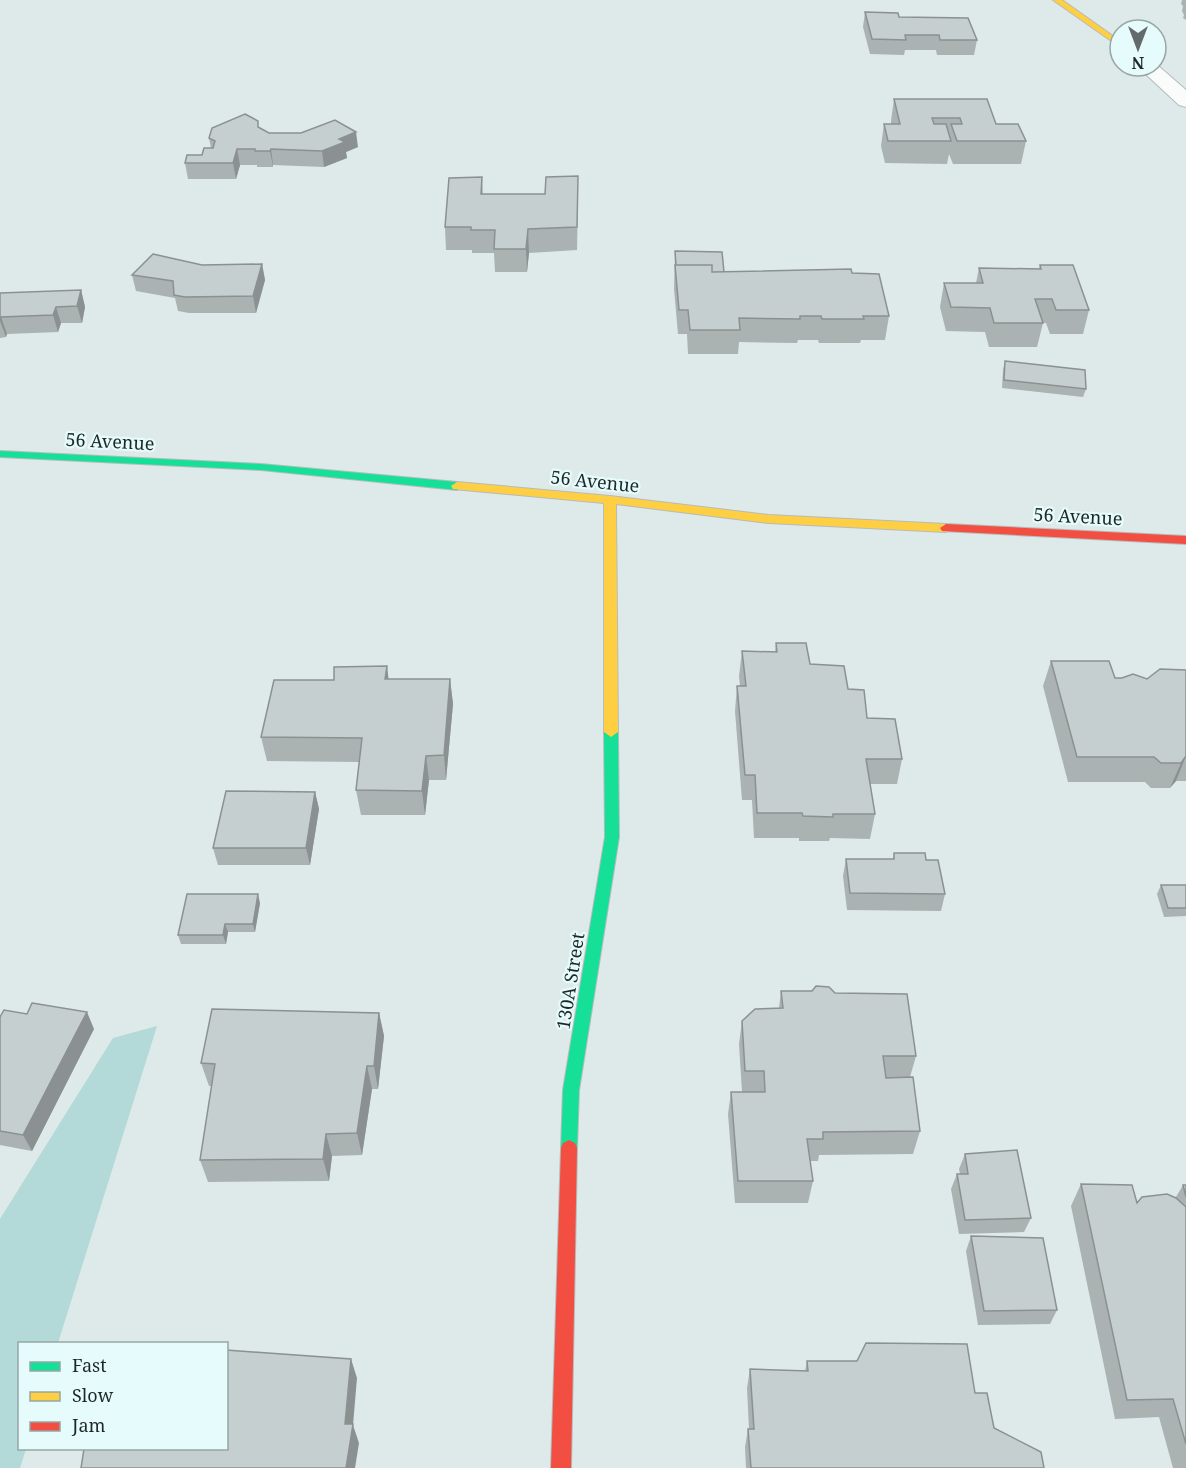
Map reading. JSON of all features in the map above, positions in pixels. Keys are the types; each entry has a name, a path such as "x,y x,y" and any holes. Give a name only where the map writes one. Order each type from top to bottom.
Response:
{"street":[{"path":"1057,0 1108,36"},
{"path":"1160,78 1186,101"},
{"name":"56 Avenue","path":"0,454 261,467 610,500 769,519 1186,540"},
{"name":"130A Street","path":"561,1468 571,1090 612,837 610,500"}],"shaded area":[{"path":"157,1026 58,1342 18,1342 18,1450 26,1450 20,1468 0,1468 0,1219 113,1038"}],"building":[{"path":"865,12 898,13 899,17 968,18 977,40 940,40 939,35 905,35 906,40 872,39"},
{"path":"894,99 987,99 996,124 1018,124 1026,141 957,141 951,124 962,124 960,118 932,118 934,124 946,124 951,141 888,141 884,124 900,124"},
{"path":"245,114 258,121 258,127 269,133 301,133 335,120 356,132 339,139 345,142 322,151 237,149 233,163 185,163 187,155 202,155 204,148 213,148 215,141 209,138 212,128"},
{"path":"578,176 577,227 528,229 526,249 494,249 495,230 445,227 449,178 482,177 481,194 545,194 546,177"},
{"path":"675,251 722,252 724,272 712,272 712,265 676,265"},
{"path":"153,254 202,265 262,264 253,296 185,297 174,295 173,281 132,275"},
{"path":"675,265 712,265 712,272 851,269 852,273 879,274 889,316 863,316 864,319 822,319 821,316 800,316 800,319 739,318 740,330 690,330 688,310 679,310"},
{"path":"1040,265 1073,265 1089,310 1056,310 1052,299 1035,299 1043,323 994,323 990,308 951,307 944,283 983,283 979,268 1041,269"},
{"path":"81,290 77,306 56,307 53,315 1,317 0,321 0,293"},
{"path":"1005,361 1085,370 1086,389 1004,380"},
{"path":"776,643 806,643 810,664 844,666 848,689 864,690 867,718 895,719 902,759 866,759 875,814 833,814 833,817 803,816 802,813 757,813 755,775 745,775 737,686 746,686 742,651 777,652"},
{"path":"1051,661 1109,661 1115,678 1133,674 1147,679 1160,669 1186,670 1186,756 1181,763 1161,763 1154,757 1077,757"},
{"path":"387,666 385,679 450,679 444,755 426,756 422,791 356,790 362,738 261,737 274,680 334,680 334,667"},
{"path":"226,791 315,792 306,848 213,848"},
{"path":"894,853 925,853 926,860 938,860 945,894 850,893 846,859 894,859"},
{"path":"1161,885 1186,885 1186,908 1168,908"},
{"path":"187,894 258,894 253,924 225,924 223,935 178,935"},
{"path":"816,986 829,987 835,993 907,994 916,1056 883,1056 886,1078 913,1077 920,1131 823,1132 823,1139 807,1139 813,1181 738,1181 731,1092 765,1092 764,1071 745,1071 742,1021 755,1009 783,1008 781,991 812,991"},
{"path":"32,1003 87,1012 23,1135 0,1131 0,1017 4,1010 27,1014"},
{"path":"212,1009 379,1013 374,1066 367,1066 357,1133 326,1134 323,1159 200,1160 215,1064 201,1063"},
{"path":"1017,1150 1031,1218 965,1220 957,1174 968,1174 965,1154"},
{"path":"1081,1184 1132,1185 1137,1203 1142,1197 1167,1194 1186,1207 1186,1444 1173,1399 1127,1400"},
{"path":"971,1236 1043,1238 1057,1310 984,1311"},
{"path":"866,1343 967,1344 975,1393 987,1393 994,1428 1041,1452 1044,1468 751,1468 748,1429 754,1429 750,1369 808,1371 807,1361 857,1361"},
{"path":"228,1350 351,1359 345,1424 353,1424 346,1468 81,1468 84,1450 228,1450"}],"traffic: fast":[{"path":"0,454 261,467 457,486"},
{"path":"569,1148 571,1090 612,837 611,732"}],"traffic: slow":[{"path":"1057,0 1108,36"},
{"path":"457,486 610,500 769,519 946,528"},
{"path":"610,500 611,732"}],"traffic: jam":[{"path":"946,528 1186,540"},
{"path":"561,1468 569,1148"}]}
